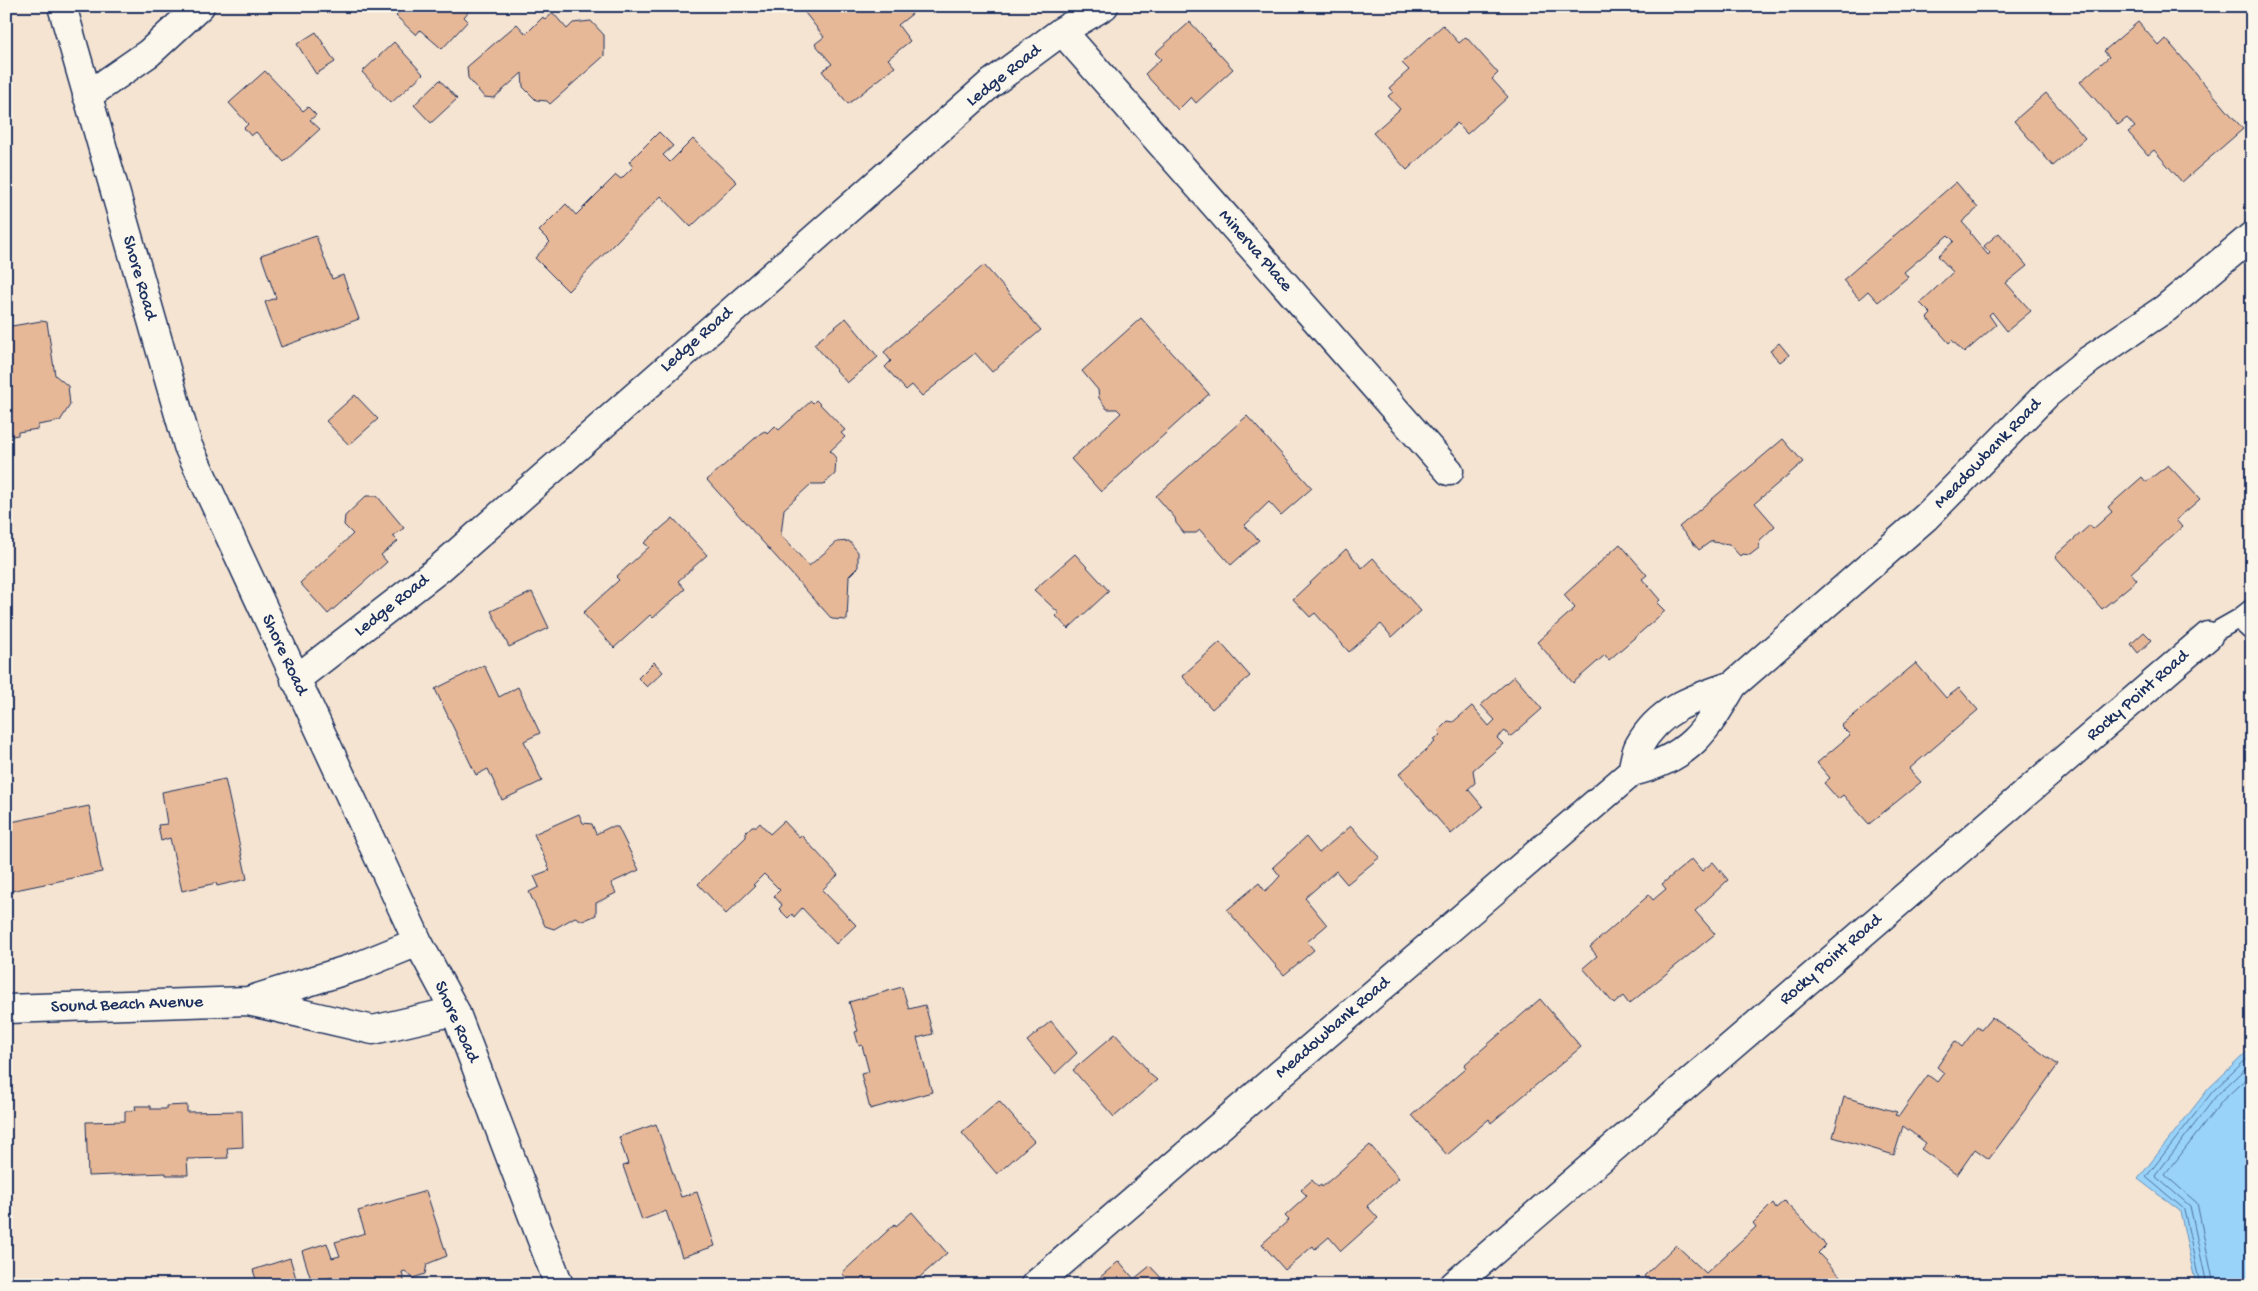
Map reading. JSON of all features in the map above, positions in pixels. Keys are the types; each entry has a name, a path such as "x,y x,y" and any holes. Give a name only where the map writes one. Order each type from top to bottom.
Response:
{"street":[{"name":"Shore Road","path":"62,6 86,96 188,446 418,942 455,1012 559,1285"},
{"path":"86,96 148,53 200,6"},
{"name":"Ledge Road","path":"295,680 439,569 989,85 1062,31 1104,6"},
{"name":"Minerva Place","path":"1062,31 1449,471"},
{"name":"Meadowbank Road","path":"1035,1285 1632,772 1656,766 1690,747 1713,719 1734,685 1926,518 2048,393 2089,360 2166,308 2252,236"},
{"name":"Rocky Point Road","path":"1454,1285 2208,636"},
{"name":"Meadowbank Road","path":"1632,772 1638,747 1660,718 1693,699 1734,685"},
{"name":"Sound Beach Avenue","path":"6,1009 248,1000 359,966 418,942"},
{"name":"Sound Beach Avenue","path":"248,1000 373,1030 455,1012"}],"lane":[{"path":"2208,636 2238,620 2252,608"},
{"path":"2238,620 2252,632"}],"water":[{"path":"2252,1047 2252,1285 2196,1285 2180,1211 2138,1179 2209,1088"}],"building":[{"path":"399,6 473,6 464,17 468,21 442,49 420,30 416,35 396,16 402,9"},
{"path":"806,6 906,6 912,14 898,25 910,41 888,59 895,67 848,104 822,71 832,64 815,44 824,37 802,9"},
{"path":"553,13 567,29 573,23 591,21 604,35 604,56 550,104 547,101 536,100 523,87 522,73 494,98 484,97 468,78 467,67 517,24 526,34 543,17 545,20"},
{"path":"1190,22 1233,69 1196,103 1191,97 1178,110 1145,74 1161,59 1155,53"},
{"path":"2138,22 2159,46 2166,39 2243,129 2182,182 2154,150 2148,155 2128,132 2135,127 2127,118 2118,125 2080,82 2109,57 2104,51"},
{"path":"1443,25 1459,43 1466,37 1498,73 1492,79 1508,97 1467,134 1457,123 1407,170 1373,133 1400,109 1388,96 1393,92 1389,88 1409,70 1402,63"},
{"path":"316,32 335,62 316,74 297,44"},
{"path":"394,42 423,74 391,103 362,72"},
{"path":"265,71 303,111 308,107 316,115 310,120 320,129 284,162 256,132 251,136 244,128 248,124 229,103"},
{"path":"440,80 457,99 431,123 414,105"},
{"path":"2046,93 2085,138 2053,166 2014,121"},
{"path":"659,132 673,146 663,155 670,162 693,139 737,182 691,227 661,196 568,291 535,258 550,242 539,231 566,204 576,215 616,175 621,179 633,167 629,162"},
{"path":"1956,182 1978,208 1962,222 1988,255 1990,253 1984,246 1999,233 2027,266 2006,283 2031,311 2007,331 1992,312 1989,315 1996,325 1964,353 1952,340 1949,343 1927,318 1931,314 1920,303 1953,272 1938,256 1954,241 1948,235 1904,272 1908,277 1878,302 1868,291 1859,299 1843,280"},
{"path":"6,208 10,208 11,256 6,256"},
{"path":"316,236 332,279 343,275 359,319 281,347 265,302 276,298 261,255"},
{"path":"984,265 1041,330 992,372 975,353 922,396 912,385 906,390 885,367 891,361 884,352"},
{"path":"846,318 878,357 847,383 814,344"},
{"path":"1141,318 1209,394 1101,492 1071,459 1121,413 1117,409 1107,409 1099,398 1098,390 1082,371"},
{"path":"41,321 47,322 55,375 68,386 70,405 60,421 38,425 38,429 18,432 18,435 6,437 6,327"},
{"path":"1779,343 1789,355 1780,362 1770,351"},
{"path":"355,395 378,419 349,445 326,421"},
{"path":"816,400 845,430 841,433 845,437 830,451 836,458 835,474 824,484 811,484 784,509 781,535 809,566 837,542 849,541 858,552 858,567 849,576 847,620 832,619 707,480 761,433 765,431 767,434 775,426 779,430 811,401 813,403"},
{"path":"1247,416 1312,488 1281,515 1269,502 1244,526 1259,540 1231,565 1200,530 1196,533 1184,533 1176,523 1175,518 1156,496"},
{"path":"1783,439 1803,462 1755,503 1775,526 1760,540 1759,548 1750,555 1742,554 1740,556 1729,544 1713,542 1713,540 1699,550 1679,527"},
{"path":"2168,465 2200,499 2176,520 2182,527 2131,573 2137,580 2102,609 2055,556 2090,525 2093,529 2112,512 2108,507 2142,477 2146,482"},
{"path":"366,496 377,496 404,528 393,536 398,541 381,555 387,562 328,614 300,583 353,534 344,525 345,516"},
{"path":"673,518 707,555 678,581 685,589 653,618 650,615 614,648 583,613 619,580 616,577 649,547 644,543"},
{"path":"1620,544 1647,575 1642,579 1660,600 1657,603 1665,611 1609,660 1605,655 1573,683 1537,642 1575,608 1564,595"},
{"path":"1346,549 1362,568 1373,558 1421,611 1392,637 1381,624 1349,652 1315,613 1310,617 1293,599"},
{"path":"1075,554 1109,591 1068,629 1056,616 1059,613 1034,590"},
{"path":"532,592 549,628 509,647 491,611"},
{"path":"2144,632 2152,640 2138,653 2131,644"},
{"path":"1220,642 1250,676 1212,709 1182,676"},
{"path":"654,662 663,672 647,687 638,678"},
{"path":"1916,663 1946,698 1959,688 1978,710 1909,769 1921,782 1869,824 1843,795 1838,799 1824,783 1830,778 1817,763 1850,735 1841,726"},
{"path":"484,665 499,697 518,687 540,733 524,741 542,781 502,800 488,769 476,775 435,689"},
{"path":"1514,676 1542,709 1510,737 1505,731 1497,738 1503,744 1473,770 1475,783 1468,789 1483,807 1451,834 1399,774 1435,742 1433,740 1440,735 1439,730 1448,721 1453,722 1472,706 1489,726 1495,720 1481,705"},
{"path":"225,779 247,879 217,886 216,883 182,891 170,838 161,841 158,825 167,824 162,792"},
{"path":"89,806 102,872 6,892 6,823"},
{"path":"579,814 583,823 592,824 596,834 610,827 618,827 639,870 611,883 616,893 596,903 596,915 583,921 575,917 554,929 545,926 529,892 539,887 534,876 550,870 534,834"},
{"path":"784,821 799,837 801,835 838,875 822,890 856,925 836,944 802,908 794,917 792,914 788,918 779,909 782,905 774,896 780,890 764,874 753,885 755,886 726,914 698,884 746,837 746,832 752,826 757,826 760,823 770,834"},
{"path":"1351,826 1380,857 1347,884 1336,871 1305,898 1327,925 1307,942 1314,950 1284,975 1227,910 1259,883 1265,891 1273,884 1280,876 1273,867 1306,837 1319,853"},
{"path":"1692,859 1702,871 1713,862 1728,880 1695,911 1715,934 1629,1004 1623,996 1614,1004 1583,968 1597,956 1590,947 1649,895 1653,900 1666,889 1662,884"},
{"path":"902,987 909,1009 925,1005 933,1034 917,1038 932,1092 870,1109 861,1074 869,1072 862,1045 859,1046 855,1032 858,1031 849,1002"},
{"path":"1540,999 1581,1047 1491,1123 1489,1119 1447,1155 1412,1115 1466,1068 1464,1065"},
{"path":"1992,1017 2058,1065 1989,1159 1975,1149 1957,1175 1921,1149 1926,1143 1903,1126 1894,1155 1833,1137 1844,1097 1897,1112 1895,1115 1899,1116 1928,1075 1937,1082 1944,1073 1937,1067 1955,1041 1962,1047 1977,1027 1981,1030"},
{"path":"1051,1021 1077,1053 1055,1074 1027,1041"},
{"path":"1115,1034 1147,1069 1146,1071 1157,1080 1114,1117 1073,1070"},
{"path":"999,1101 1034,1141 997,1174 962,1133"},
{"path":"187,1105 187,1112 242,1111 243,1147 227,1148 228,1158 187,1159 188,1175 166,1175 166,1173 88,1176 86,1122 125,1121 125,1111 136,1110 135,1106 151,1106 151,1109 166,1109 166,1106"},
{"path":"656,1124 681,1197 697,1192 715,1246 682,1257 666,1211 642,1220 623,1166 628,1164 619,1137"},
{"path":"1370,1145 1399,1178 1367,1206 1378,1218 1341,1251 1329,1237 1315,1249 1313,1246 1285,1270 1262,1244 1289,1220 1285,1216 1307,1196 1301,1190 1312,1180 1318,1187 1321,1185 1322,1187"},
{"path":"426,1191 447,1256 427,1264 425,1274 413,1278 405,1271 402,1272 405,1285 334,1285 332,1277 312,1283 302,1251 327,1243 332,1258 340,1256 335,1242 365,1233 358,1211"},
{"path":"1784,1201 1826,1245 1818,1253 1843,1279 1837,1285 1652,1285 1644,1276 1676,1245 1706,1273 1756,1227 1753,1223 1773,1203 1776,1208"},
{"path":"912,1212 947,1253 911,1285 852,1285 842,1273 895,1224 896,1226"},
{"path":"290,1258 298,1285 258,1285 253,1270"},
{"path":"1119,1261 1134,1279 1150,1266 1165,1282 1167,1280 1171,1285 1091,1285"}]}
